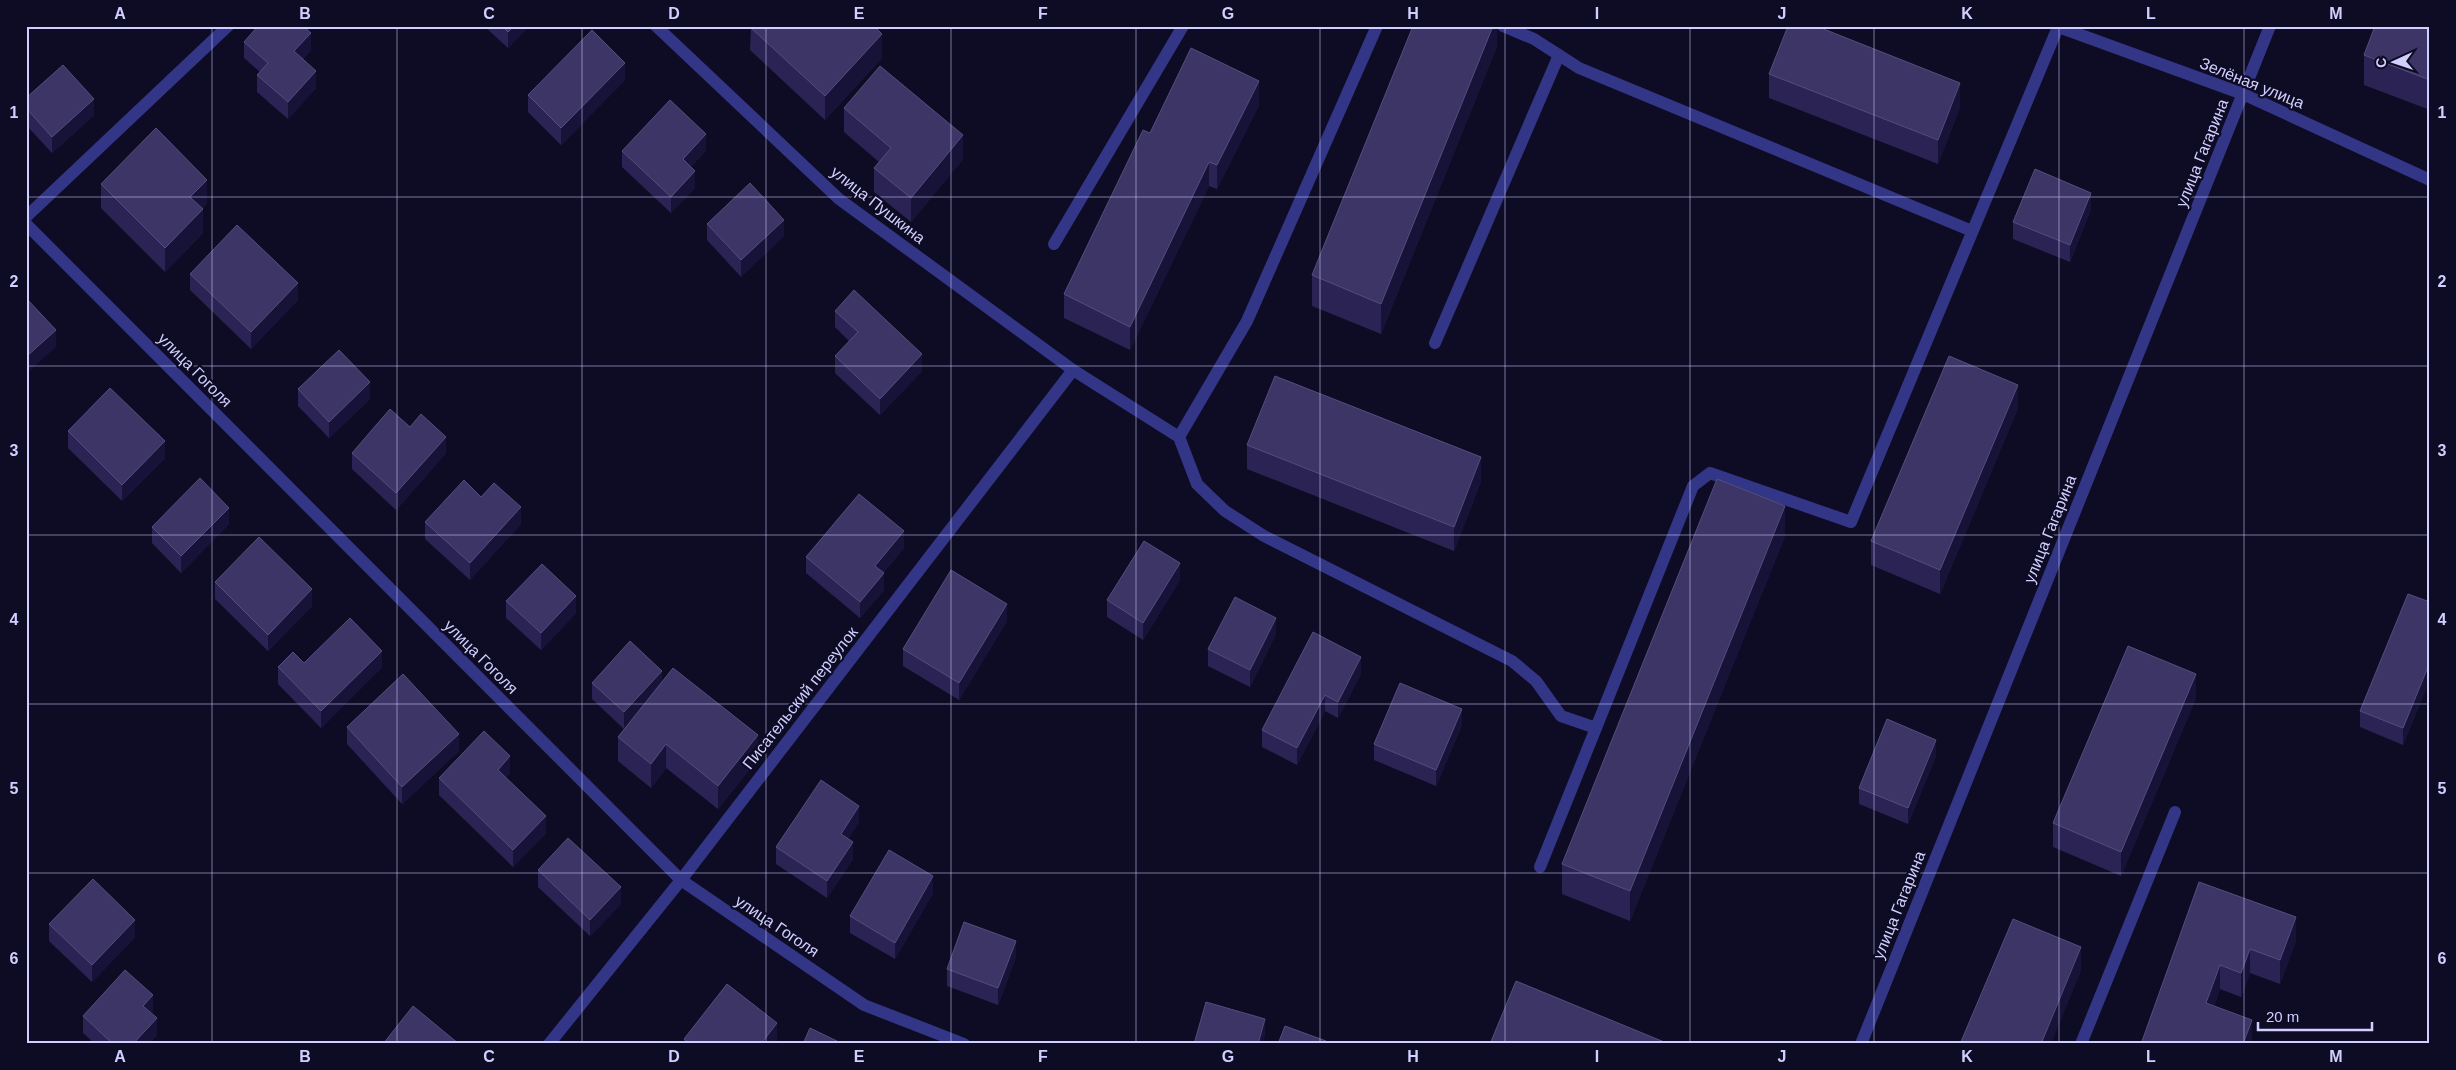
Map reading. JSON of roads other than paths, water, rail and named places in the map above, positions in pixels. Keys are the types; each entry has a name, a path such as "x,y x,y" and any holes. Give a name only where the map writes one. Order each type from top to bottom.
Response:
{"street":[{"path":"26,217 228,26"},
{"name":"улица Пушкина","path":"656,26 839,199 1073,370 1179,437"},
{"path":"1054,244 1183,26"},
{"path":"1377,26 1247,322 1179,437 1197,484 1225,511 1264,536 1512,661 1536,681 1561,716 1596,728"},
{"path":"1503,26 1534,39 1579,68 1972,231"},
{"path":"1540,867 1694,486 1710,473 1851,522 2057,26"},
{"name":"Зелёная улица","path":"2057,26 2243,94 2430,180"},
{"name":"улица Гагарина","path":"1861,1044 2270,26"},
{"path":"1435,343 1559,55"},
{"name":"улица Гоголя","path":"26,224 681,880 864,1005 964,1044"},
{"name":"Писательский переулок","path":"549,1044 681,880 1073,370"},
{"path":"2081,1044 2175,812"}]}
